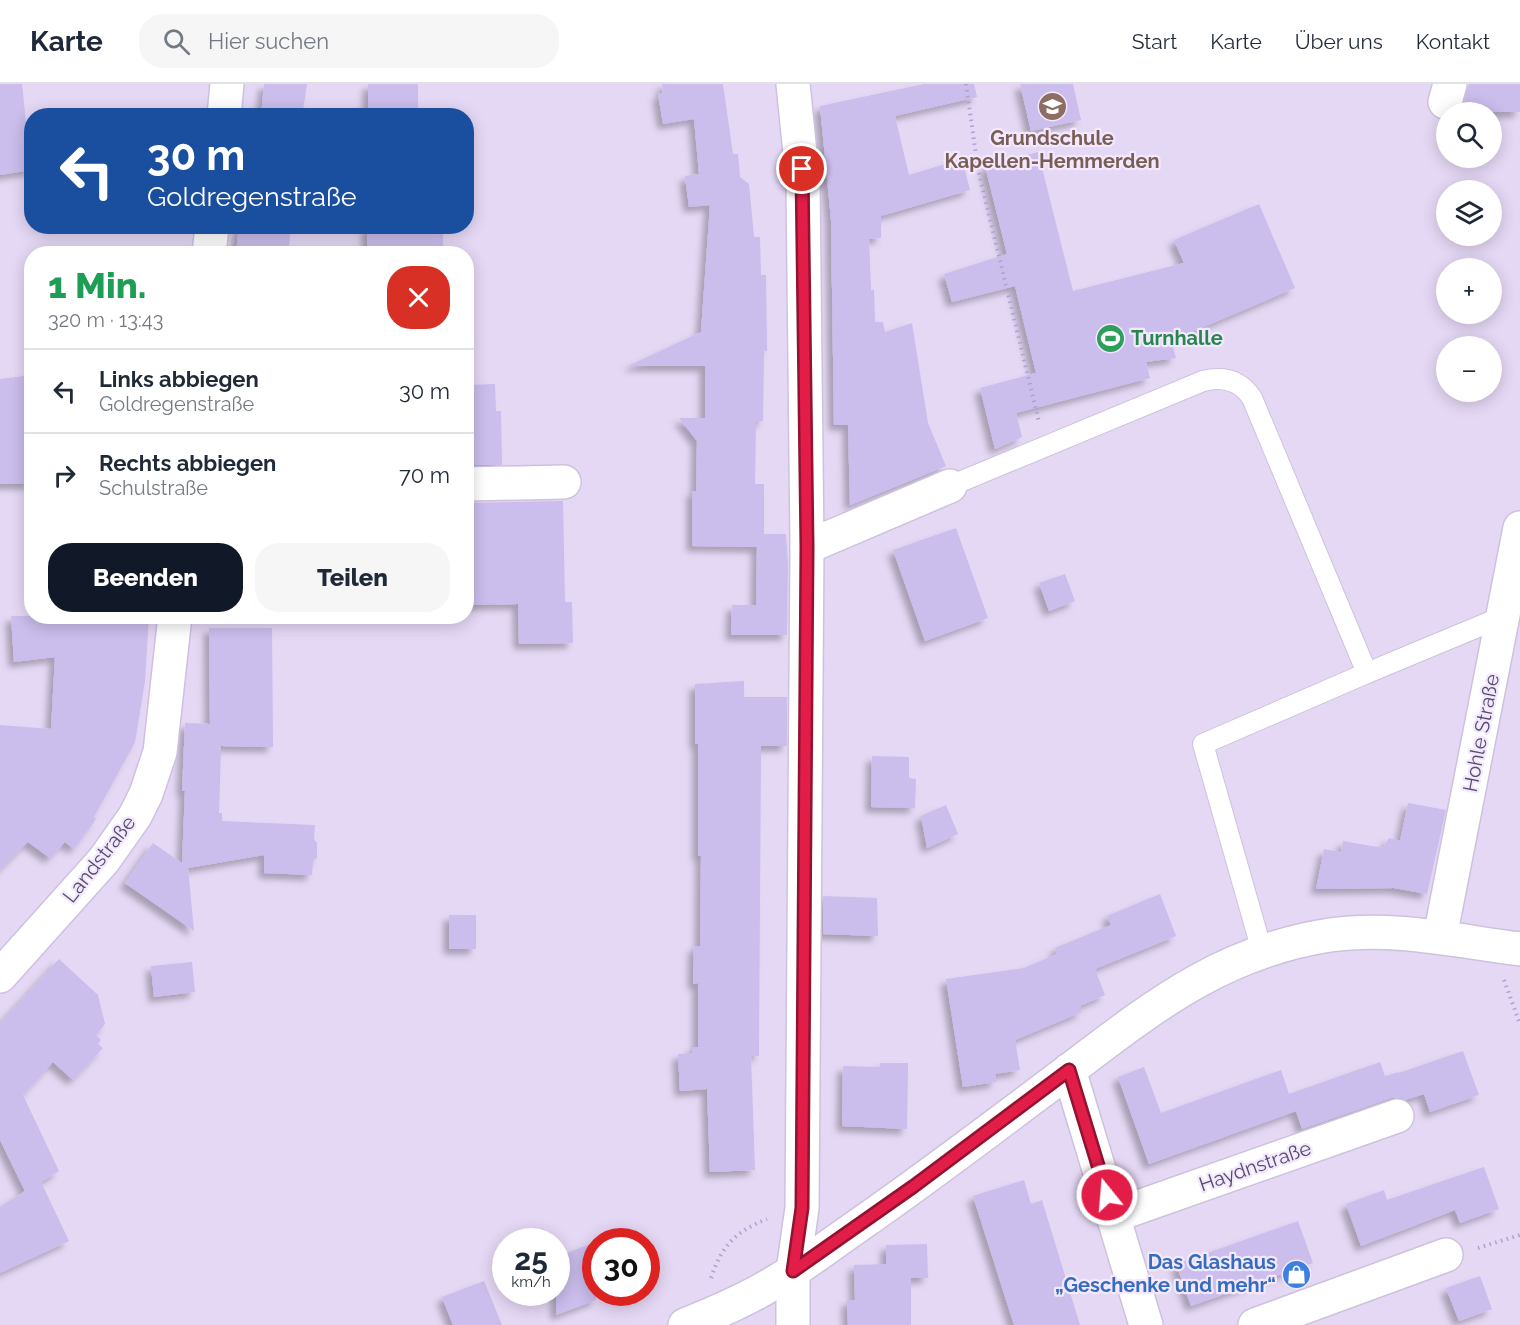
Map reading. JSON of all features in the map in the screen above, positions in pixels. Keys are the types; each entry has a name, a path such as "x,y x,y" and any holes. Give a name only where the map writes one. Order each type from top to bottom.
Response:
{"street":[{"path":"225,108 227,84"},
{"path":"793,84 803,183 807,547 802,1208 793,1271 793,1325"},
{"path":"474,484 564,482"},
{"path":"807,547 950,486"},
{"name":"Hohle Straße","path":"1440,937 1520,528"},
{"name":"Landstraße","path":"0,976 104,860 135,816 146,794 161,744 174,624"},
{"path":"691,1323 753,1295 793,1271 914,1186 1168,998 1214,970 1262,951 1307,939 1353,933 1388,932 1440,937 1508,948"},
{"path":"1069,1070 1146,1325"},
{"name":"Haydnstraße","path":"1113,1216 1397,1116"},
{"path":"1255,1325 1446,1255"}],"lane":[{"path":"950,486 1203,381 1226,379 1240,385 1252,398 1366,673"},
{"path":"1262,951 1203,744 1504,616"}],"path":[{"path":"966,84 978,169 1045,446"},
{"path":"1508,948 1506,987 1520,1024"},
{"path":"691,1323 718,1259 730,1241 744,1230 765,1219 802,1208"},
{"path":"1446,1255 1486,1247 1520,1235"}],"shaded area":[{"path":"0,84 1520,84 1520,1325 0,1325"}],"building":[{"path":"0,84 22,84 24,108 24,171 0,175"},
{"path":"264,84 307,84 303,108 262,108"},
{"path":"368,84 418,84 418,108 368,108"},
{"path":"662,84 723,84 733,154 738,154 740,177 749,184 754,237 760,237 761,275 766,275 767,351 764,351 763,421 756,421 755,484 764,484 764,534 786,534 787,635 731,635 732,605 756,605 757,547 692,546 692,491 696,491 697,441 679,418 705,418 705,366 628,366 701,332 710,205 689,207 685,176 699,174 694,119 663,124 658,94 663,93"},
{"path":"924,84 974,84 977,97 895,116 909,175 962,159 970,190 881,216 881,238 869,239 871,290 874,290 875,322 883,322 885,332 912,323 928,423 946,466 850,505 848,425 834,425 831,220 820,106"},
{"name":"Grundschule Kapellen-Hemmerden","path":"1020,84 1073,84 1081,120 1031,131"},
{"path":"1469,84 1520,84 1520,112 1502,112 1502,102 1463,102"},
{"path":"1038,152 1073,291 1184,263 1174,240 1259,204 1295,288 1171,341 1176,358 1146,362 1150,378 1016,413 1022,437 995,449 980,388 1036,373 1015,286 952,302 944,274 1007,254 985,166"},
{"path":"238,234 290,234 289,246 237,246"},
{"path":"367,234 443,234 443,246 367,246"},
{"path":"24,376 24,484 0,484 0,379"},
{"path":"495,384 496,411 501,411 502,465 474,465 474,385"},
{"path":"563,501 565,602 572,602 573,643 519,644 518,604 474,605 474,503"},
{"path":"956,528 988,618 925,641 893,550"},
{"path":"1065,574 1075,601 1049,611 1039,583"},
{"path":"11,616 24,616 24,624 149,624 145,681 135,742 94,817 96,819 74,849 65,842 50,858 28,842 0,870 0,725 51,729 55,657 14,662"},
{"path":"209,628 272,628 273,747 221,746 219,813 222,813 222,821 315,825 314,839 317,843 317,858 313,861 312,875 264,873 264,855 188,868 194,931 125,883 153,843 182,863 185,723 210,724"},
{"path":"744,681 744,697 787,697 787,746 761,746 759,1056 751,1056 755,1170 710,1172 707,1089 680,1091 678,1054 692,1053 692,1047 698,1047 698,983 693,984 694,946 700,946 701,856 698,856 698,744 695,744 695,684"},
{"path":"872,756 909,757 909,778 916,779 915,808 871,807"},
{"path":"1408,803 1446,810 1427,894 1394,888 1316,889 1324,849 1341,852 1343,841 1383,848 1389,838 1400,841"},
{"path":"946,805 958,834 927,848 921,816"},
{"path":"1160,894 1176,936 1095,969 1105,995 1080,1006 1082,1012 1015,1040 1020,1070 995,1074 996,1082 963,1087 946,979 1024,968 1057,954 1055,948 1111,925 1107,916"},
{"path":"823,896 877,898 878,936 823,934"},
{"path":"449,915 476,915 476,949 449,949"},
{"path":"59,959 98,995 105,1024 96,1035 101,1040 98,1044 103,1048 73,1080 53,1062 23,1095 59,1171 41,1182 69,1241 0,1273 0,1207 25,1191 0,1140 0,1024"},
{"path":"192,962 195,992 154,997 151,966"},
{"path":"1463,1051 1479,1095 1430,1112 1424,1094 1405,1100 1391,1098 1302,1129 1296,1111 1149,1164 1118,1077 1144,1067 1161,1113 1281,1070 1289,1094 1380,1062 1385,1076"},
{"path":"880,1063 908,1063 907,1129 842,1126 843,1066 880,1067"},
{"path":"1484,1167 1499,1209 1460,1223 1455,1210 1361,1246 1346,1204 1384,1190 1387,1200"},
{"path":"1024,1180 1031,1204 1042,1200 1080,1325 1014,1325 973,1196"},
{"path":"1298,1221 1313,1263 1191,1306 1176,1264"},
{"path":"927,1244 928,1278 911,1278 911,1325 848,1325 847,1300 855,1300 854,1265 886,1264 886,1245"},
{"path":"582,1247 582,1305 556,1315 556,1306 570,1306 570,1252"},
{"path":"1480,1276 1492,1309 1459,1321 1446,1288"},
{"path":"484,1281 492,1306 494,1306 502,1325 453,1325 442,1297"}],"place":[{"name":"Grundschule Kapellen-Hemmerden","path":"1052,107"},
{"name":"Turnhalle","path":"1110,338"},
{"name":"Das Glashaus „Geschenke und mehr“","path":"1297,1274"}],"route":[{"path":"802,169 807,571 802,1208 793,1271 914,1186 1069,1070 1107,1195"}]}
